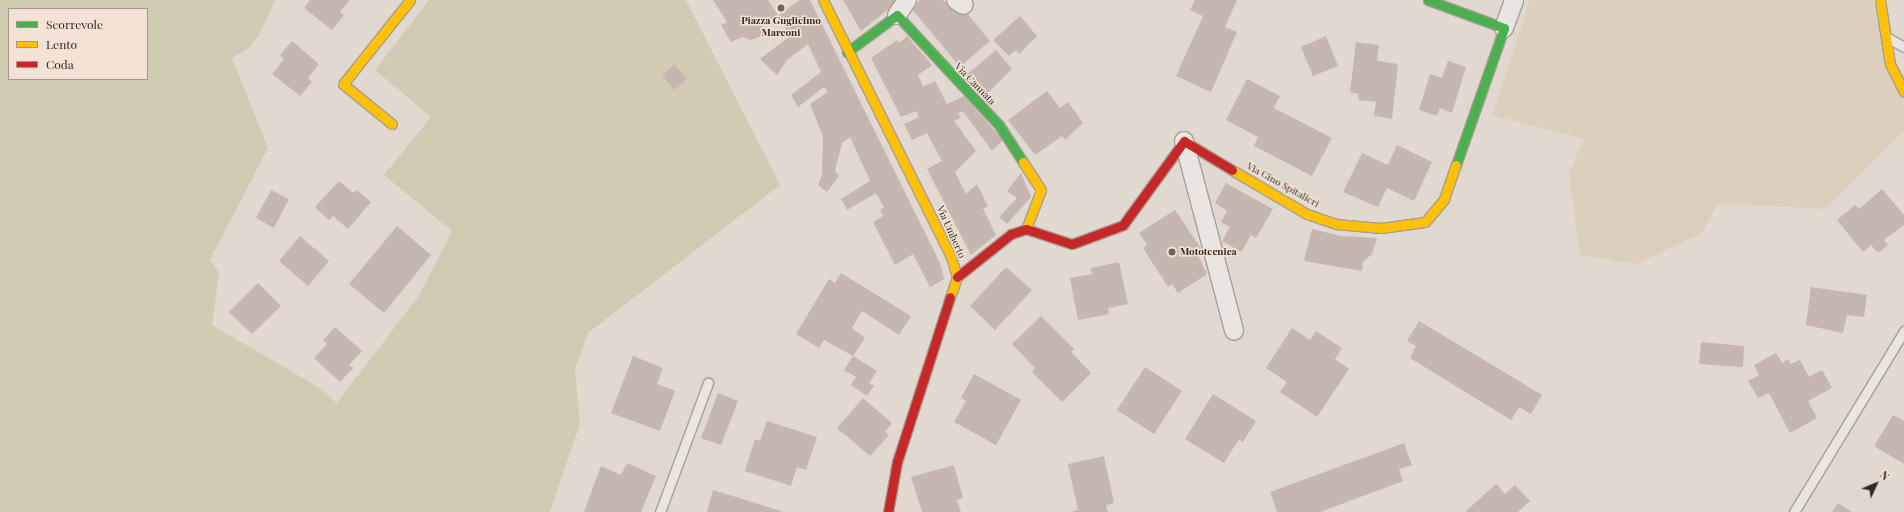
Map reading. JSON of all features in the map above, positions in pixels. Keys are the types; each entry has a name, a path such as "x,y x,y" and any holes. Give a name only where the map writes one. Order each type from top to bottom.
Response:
{"street":[{"path":"392,124 343,84 410,0"},
{"name":"Via Umberto","path":"823,0 847,52 890,130 951,257 957,278"},
{"path":"1428,0 1504,28 1514,0"},
{"path":"1880,0 1884,36 1890,64 1904,92"},
{"name":"Via Cannata","path":"847,52 902,7 999,124 1041,190 1026,229"},
{"name":"Via Gino Spitalieri","path":"1184,141 1306,214 1336,224 1381,228 1425,222 1444,199 1504,28"},
{"path":"888,512 897,462 957,278 1011,234 1026,229 1072,244 1123,225 1184,141"},
{"path":"1184,141 1234,330"}],"lane":[{"path":"1884,36 1904,47"},
{"path":"1794,512 1904,331"},
{"path":"660,512 708,383"}],"shaded area":[{"path":"0,0 275,0 260,33 249,48 232,58 268,148 210,260 219,273 212,325 318,387 337,403 420,294 452,231 384,175 431,117 375,70 429,0 686,0 780,185 588,333 575,369 580,424 550,512 0,512"},
{"path":"1530,0 1873,0 1904,103 1904,131 1824,209 1718,203 1702,233 1637,264 1580,255 1569,173 1584,139 1492,115"}],"building":[{"path":"310,0 350,0 340,12 344,15 332,30 304,8"},
{"path":"713,0 768,0 778,15 761,25 767,34 751,40 742,37 731,42 721,25 727,22"},
{"path":"800,0 810,0 940,263 944,279 930,287 913,254 895,265 873,222 883,216 880,210 884,207 876,193 847,210 841,199 870,181 850,137 842,143 835,171 839,176 827,192 818,185 822,174 823,137 810,104 828,92 824,87 798,107 791,95 821,72 808,44 787,60 777,75 760,59 790,36 778,15"},
{"path":"843,0 900,0 861,31"},
{"path":"920,0 942,0 966,12 990,41 960,67 911,8"},
{"path":"1195,0 1237,0 1225,27 1237,32 1211,92 1176,76 1203,16 1190,10"},
{"path":"1020,16 1037,36 1019,54 1016,50 1009,56 993,40"},
{"path":"907,36 932,65 918,75 923,87 935,81 947,104 964,96 1003,140 992,151 963,111 958,113 961,118 954,121 976,151 955,172 966,194 977,184 988,206 983,209 996,235 971,255 927,169 942,161 927,133 912,140 904,124 919,117 916,111 901,117 871,58 897,40 899,43"},
{"path":"1326,36 1338,66 1313,76 1301,47"},
{"path":"292,41 319,64 308,78 312,82 300,96 272,74 284,59 280,55"},
{"path":"1356,42 1379,45 1377,61 1398,64 1392,119 1374,116 1376,102 1358,100 1359,94 1350,92"},
{"path":"996,50 1012,69 984,97 965,76"},
{"path":"1448,61 1466,67 1452,113 1440,108 1437,116 1419,110 1430,74 1442,78"},
{"path":"675,64 687,79 674,90 662,75"},
{"path":"1247,79 1280,96 1274,108 1332,138 1312,176 1254,146 1258,137 1226,120"},
{"path":"1047,91 1060,108 1068,102 1083,123 1065,140 1062,136 1035,155 1008,120"},
{"path":"1397,145 1432,162 1414,201 1387,188 1378,207 1343,192 1362,153 1388,165"},
{"path":"1021,173 1031,197 1007,224 999,217 1017,198 1007,191"},
{"path":"339,181 353,193 357,190 371,202 348,229 333,216 329,220 315,207"},
{"path":"1226,183 1273,209 1256,238 1251,235 1241,252 1222,241 1230,227 1221,222 1227,211 1215,203"},
{"path":"1882,189 1904,215 1904,225 1884,240 1888,245 1878,253 1871,245 1863,252 1837,220 1855,205 1859,209"},
{"path":"271,190 289,199 274,228 256,218"},
{"name":"Mototecnica","path":"1175,210 1202,250 1197,253 1207,274 1178,293 1172,284 1168,287 1143,248 1147,245 1139,233"},
{"path":"397,226 431,255 384,313 349,284"},
{"path":"1312,229 1341,236 1377,238 1372,254 1363,262 1362,271 1304,261"},
{"path":"300,236 329,261 308,286 279,261"},
{"path":"1119,262 1128,304 1108,308 1109,314 1078,320 1070,278 1092,274 1091,268"},
{"path":"1006,267 1032,290 995,330 970,306"},
{"path":"841,273 911,316 899,335 862,311 852,328 865,338 853,356 824,340 819,348 796,334 829,279 835,283"},
{"path":"258,283 281,306 252,334 229,312"},
{"path":"1811,287 1867,295 1864,317 1847,315 1843,333 1806,325"},
{"path":"1041,316 1074,349 1071,352 1091,373 1062,402 1032,372 1035,368 1012,344"},
{"path":"1419,321 1542,395 1531,414 1519,407 1511,420 1410,358 1416,346 1407,341"},
{"path":"335,327 362,351 349,365 353,368 340,382 314,358 327,344 323,340"},
{"path":"1292,328 1310,340 1316,331 1342,348 1335,359 1349,369 1317,417 1280,392 1287,382 1266,368"},
{"path":"1701,342 1744,346 1743,367 1699,364"},
{"path":"1776,353 1782,363 1788,359 1791,364 1800,360 1809,377 1822,370 1832,388 1808,401 1817,418 1790,433 1769,393 1758,398 1748,381 1759,375 1754,365"},
{"path":"633,356 663,368 657,384 675,391 660,431 611,413"},
{"path":"853,356 877,371 869,383 874,386 867,396 851,385 856,377 844,370"},
{"path":"1145,367 1182,391 1154,434 1117,410"},
{"path":"974,374 1021,400 996,445 954,422 966,401 961,398"},
{"path":"718,393 738,401 721,445 701,438"},
{"path":"1213,394 1256,421 1243,442 1239,439 1224,463 1185,439"},
{"path":"863,398 892,423 885,432 889,435 870,456 837,428"},
{"path":"1893,415 1904,421 1904,464 1874,446"},
{"path":"767,421 817,437 806,470 797,467 791,486 745,471 755,439 760,441"},
{"path":"1404,443 1412,465 1399,469 1403,481 1320,512 1277,512 1270,492"},
{"path":"1104,456 1114,503 1106,505 1108,512 1071,512 1078,510 1068,464"},
{"path":"627,463 656,476 641,512 584,512 601,466 621,475"},
{"path":"954,465 963,498 957,500 961,512 922,512 911,477"},
{"path":"1496,484 1505,494 1515,485 1530,501 1518,512 1465,512"},
{"path":"713,490 784,512 707,512"},
{"path":"1838,503 1852,512 1832,512"}],"traffic: fast":[{"path":"1428,0 1504,28 1456,165"},
{"path":"847,52 897,15 999,125 1023,162"}],"traffic: slow":[{"path":"392,124 343,84 410,0"},
{"path":"823,0 951,257 957,277 950,297"},
{"path":"1880,0 1890,64 1904,92"},
{"path":"1023,162 1041,190 1026,229"},
{"path":"1232,170 1307,214 1336,224 1381,228 1425,222 1444,199 1456,165"}],"traffic: jam":[{"path":"957,277 1011,234 1026,229 1072,244 1123,225 1184,141 1232,170"},
{"path":"888,512 897,462 950,297"}],"place":[{"name":"Piazza Guglielmo Marconi","path":"781,8"},
{"name":"Mototecnica","path":"1172,252"}]}
